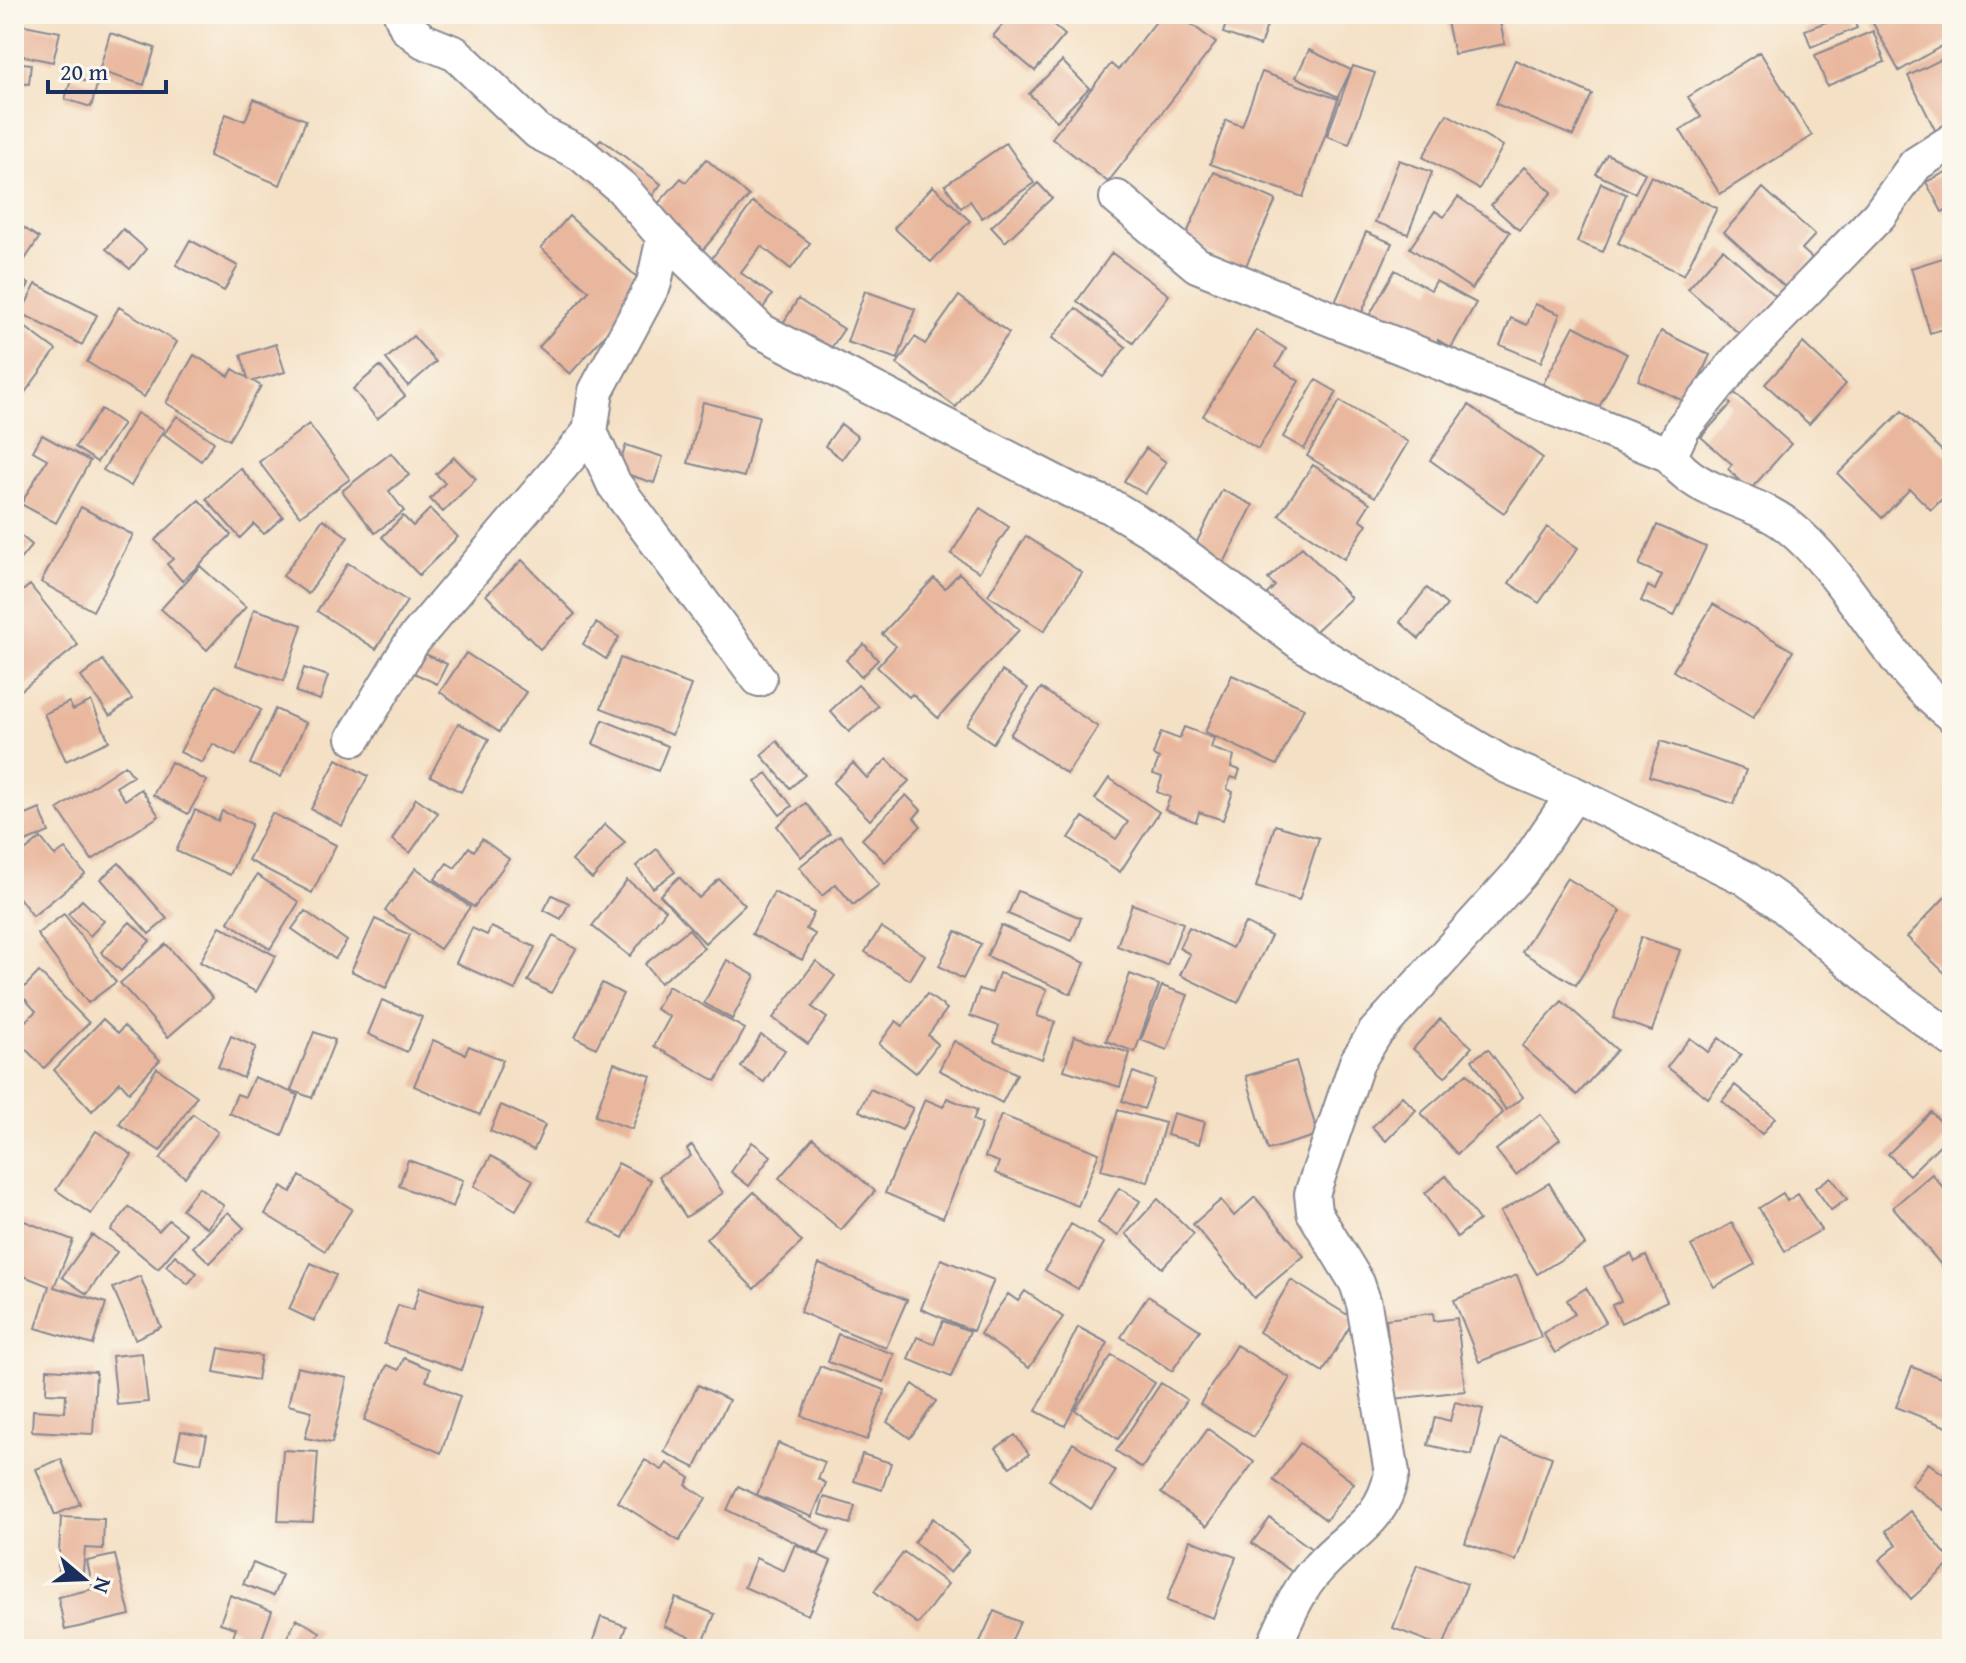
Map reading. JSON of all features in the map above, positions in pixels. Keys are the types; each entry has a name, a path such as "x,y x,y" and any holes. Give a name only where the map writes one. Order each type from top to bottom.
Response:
{"street":[{"path":"401,14 407,28 424,41 456,54 538,132 580,153 622,188 664,237 761,331 1070,490 1110,506 1155,533 1301,643 1505,765 1574,794 1745,878 1778,901 1872,980 1952,1039"},
{"path":"1670,455 1683,428 1738,360 1879,215 1916,164 1952,141"},
{"path":"1117,198 1197,265 1670,455 1679,472 1775,516 1825,562 1900,659 1952,715"},
{"path":"354,738 412,642 590,432 596,391 654,283 664,237"},
{"path":"590,432 614,484 759,679"},
{"path":"1273,1649 1311,1577 1371,1520 1387,1498 1392,1473 1357,1283 1314,1212 1312,1194 1340,1109 1357,1062 1375,1033 1521,872 1574,794"}],"building":[{"path":"1011,14 1041,14 1065,35 1035,71 993,36"},
{"path":"1162,14 1178,14 1216,43 1108,182 1052,138 1111,64 1118,70"},
{"path":"1229,14 1271,14 1260,46 1223,33"},
{"path":"1498,14 1505,44 1454,54 1446,17"},
{"path":"1530,14 1571,14 1571,16 1531,21"},
{"path":"1851,14 1857,28 1811,47 1805,30"},
{"path":"1945,14 1952,27 1952,40 1899,71 1869,16"},
{"path":"14,23 60,32 53,62 14,54"},
{"path":"1873,31 1885,62 1827,86 1815,55"},
{"path":"110,33 155,48 144,85 99,71"},
{"path":"1309,50 1351,70 1338,97 1296,77"},
{"path":"1760,52 1812,136 1720,194 1680,130 1701,117 1688,97"},
{"path":"1952,54 1952,124 1936,132 1908,76"},
{"path":"1515,60 1592,94 1573,136 1496,104"},
{"path":"1062,61 1089,88 1057,121 1029,94"},
{"path":"14,62 31,64 29,84 14,83"},
{"path":"1353,66 1375,73 1349,144 1327,136"},
{"path":"1262,72 1338,99 1303,197 1210,164 1226,120 1242,126"},
{"path":"72,77 97,85 91,107 65,99"},
{"path":"254,99 306,120 280,185 209,156 226,114 245,121"},
{"path":"1447,114 1503,146 1479,189 1423,157"},
{"path":"601,139 661,184 637,216 578,170"},
{"path":"1006,143 1034,183 982,218 970,201 961,208 945,185"},
{"path":"1607,154 1645,173 1635,193 1596,174"},
{"path":"706,159 749,196 695,259 646,217 681,178 686,182"},
{"path":"1399,160 1432,172 1408,234 1375,222"},
{"path":"1524,167 1552,192 1519,230 1491,205"},
{"path":"1952,169 1952,207 1942,212 1926,182"},
{"path":"1214,172 1276,200 1245,268 1184,240"},
{"path":"1651,176 1717,208 1684,275 1618,243"},
{"path":"1038,183 1052,198 1005,242 991,227"},
{"path":"1601,183 1626,194 1603,252 1577,242"},
{"path":"933,186 970,221 931,262 894,228"},
{"path":"1763,188 1815,235 1802,249 1812,258 1786,288 1724,232"},
{"path":"1458,197 1510,232 1472,289 1410,248 1435,211 1444,217"},
{"path":"753,202 810,243 791,269 761,246 741,273 772,295 756,318 699,276"},
{"path":"569,216 648,287 570,374 539,347 589,291 541,248"},
{"path":"14,221 39,238 24,261 14,255"},
{"path":"123,229 146,249 130,269 106,249"},
{"path":"1366,232 1392,243 1359,319 1333,307"},
{"path":"190,240 238,266 224,291 176,265"},
{"path":"1723,249 1778,298 1743,337 1688,289"},
{"path":"1112,253 1169,295 1133,343 1077,301"},
{"path":"1952,255 1952,326 1930,333 1911,268"},
{"path":"1395,270 1431,290 1436,281 1476,303 1451,348 1438,340 1427,359 1365,323"},
{"path":"14,275 29,284 16,306 14,305"},
{"path":"36,284 97,315 82,345 21,313"},
{"path":"865,291 915,309 898,359 847,342"},
{"path":"959,296 1009,333 956,407 897,364 915,337 925,344"},
{"path":"798,299 844,329 827,354 782,325"},
{"path":"1535,304 1560,314 1541,362 1500,345 1511,318 1527,325"},
{"path":"119,307 177,342 144,397 87,362"},
{"path":"1076,308 1126,347 1103,377 1052,338"},
{"path":"14,319 56,350 18,402 14,399"},
{"path":"1574,326 1627,354 1596,413 1543,384"},
{"path":"1256,330 1286,349 1276,366 1299,381 1258,449 1203,416"},
{"path":"1661,331 1710,355 1688,403 1638,380"},
{"path":"413,336 436,362 408,386 386,359"},
{"path":"1803,343 1846,384 1809,424 1765,384"},
{"path":"276,344 285,372 253,381 261,386 229,440 166,403 194,355 229,376 233,369 248,378 241,355"},
{"path":"380,366 405,396 377,419 353,389"},
{"path":"1316,380 1337,392 1304,449 1283,437"},
{"path":"1728,387 1791,444 1750,490 1728,469 1732,464 1701,437 1731,404 1720,395"},
{"path":"1340,401 1408,442 1375,497 1307,456"},
{"path":"703,402 759,416 744,477 688,463"},
{"path":"1469,405 1543,458 1504,513 1430,460"},
{"path":"101,409 123,424 97,462 75,447"},
{"path":"1902,411 1952,461 1952,489 1931,510 1910,489 1882,518 1838,474"},
{"path":"137,413 164,429 131,486 103,470"},
{"path":"177,416 214,442 201,461 164,434"},
{"path":"309,424 350,479 300,516 259,462"},
{"path":"841,424 858,437 842,459 825,446"},
{"path":"42,435 90,461 56,523 21,504 47,459 33,451"},
{"path":"626,445 663,457 654,483 617,471"},
{"path":"1146,448 1166,462 1145,494 1124,481"},
{"path":"391,453 409,475 389,491 404,511 375,533 342,491"},
{"path":"454,457 476,479 443,512 430,499 445,483 436,474"},
{"path":"1313,465 1370,503 1360,519 1367,524 1344,559 1279,515"},
{"path":"240,468 283,517 264,534 254,524 240,538 206,499"},
{"path":"1222,490 1253,505 1222,567 1192,552"},
{"path":"199,500 231,535 182,581 167,564 173,559 155,540"},
{"path":"81,507 133,535 93,611 41,582"},
{"path":"980,508 1009,527 979,572 951,554"},
{"path":"430,509 458,537 419,575 382,537 403,516 413,526"},
{"path":"323,519 348,537 308,594 283,576"},
{"path":"1657,525 1706,547 1674,616 1641,601 1648,586 1655,590 1662,575 1639,565"},
{"path":"1547,527 1578,548 1539,603 1509,583"},
{"path":"14,530 32,545 14,567"},
{"path":"1026,536 1082,573 1044,631 988,595"},
{"path":"1302,547 1351,598 1302,644 1262,599 1275,586 1268,579"},
{"path":"522,560 575,614 540,649 486,595"},
{"path":"348,563 407,601 376,649 317,611"},
{"path":"200,566 246,607 207,650 161,609"},
{"path":"959,573 1019,630 938,718 912,694 909,697 877,667 896,646 882,634 934,578 945,588"},
{"path":"30,585 78,645 19,692 14,687 14,598"},
{"path":"1427,588 1447,605 1419,639 1400,622"},
{"path":"1713,604 1793,651 1753,718 1673,671"},
{"path":"254,609 302,625 284,681 236,665"},
{"path":"596,623 619,637 606,659 583,644"},
{"path":"864,644 878,660 861,677 846,660"},
{"path":"423,653 447,664 437,684 414,673"},
{"path":"466,653 526,692 499,732 440,692"},
{"path":"620,658 691,685 672,735 601,708"},
{"path":"103,660 132,699 110,716 81,677"},
{"path":"304,668 328,676 320,700 296,692"},
{"path":"1002,671 1028,688 993,743 967,725"},
{"path":"1232,675 1304,708 1277,765 1205,732"},
{"path":"216,685 261,710 236,756 213,744 202,763 180,752"},
{"path":"858,685 878,706 849,732 830,711"},
{"path":"1041,688 1098,727 1067,774 1010,735"},
{"path":"91,701 109,741 66,761 44,714 69,702 73,710"},
{"path":"275,709 306,723 281,777 250,764"},
{"path":"603,720 668,746 658,771 593,744"},
{"path":"458,723 489,739 461,792 430,776"},
{"path":"1184,727 1214,738 1211,748 1234,756 1231,767 1240,770 1237,779 1231,777 1227,789 1233,792 1223,820 1199,812 1196,822 1165,810 1170,797 1157,792 1162,777 1153,774 1159,758 1153,755 1161,732 1179,739"},
{"path":"777,741 805,775 790,788 761,755"},
{"path":"1661,741 1746,770 1734,804 1649,776"},
{"path":"337,759 368,776 342,826 311,809"},
{"path":"887,759 909,781 870,820 833,783 853,763 867,778"},
{"path":"171,762 207,781 188,814 153,795"},
{"path":"125,765 133,776 116,787 125,800 141,789 159,816 92,860 58,809"},
{"path":"767,773 792,806 780,815 755,782"},
{"path":"1109,778 1159,812 1120,872 1069,838 1083,817 1116,839 1128,822 1095,799"},
{"path":"906,795 921,810 914,818 921,826 885,862 862,839"},
{"path":"416,798 438,813 410,853 392,840"},
{"path":"806,803 830,834 801,857 777,826"},
{"path":"40,809 49,832 14,847 14,820"},
{"path":"195,810 218,821 222,811 252,824 230,875 176,851"},
{"path":"272,813 336,845 312,893 248,860"},
{"path":"605,824 625,842 592,879 572,861"},
{"path":"1275,825 1319,838 1299,900 1256,887"},
{"path":"840,835 879,885 853,905 836,884 822,896 799,867"},
{"path":"41,838 55,856 65,849 85,874 33,916 14,891 14,860"},
{"path":"482,839 509,859 474,907 435,879 447,863 455,868 469,847 474,851"},
{"path":"657,849 675,872 653,888 636,866"},
{"path":"119,863 167,919 149,934 101,879"},
{"path":"416,868 470,907 440,949 385,911"},
{"path":"257,875 299,902 270,949 228,922"},
{"path":"679,877 699,898 719,879 745,905 705,943 660,895"},
{"path":"1567,878 1621,911 1576,985 1522,952"},
{"path":"627,880 666,910 630,956 592,926"},
{"path":"1018,891 1081,918 1072,941 1008,914"},
{"path":"774,892 814,913 806,929 815,934 802,960 752,934"},
{"path":"1948,894 1952,898 1952,980 1907,937"},
{"path":"552,895 569,903 561,919 544,910"},
{"path":"82,900 104,921 90,936 68,914"},
{"path":"1132,904 1183,923 1167,965 1117,946"},
{"path":"305,911 347,941 335,959 292,929"},
{"path":"64,914 116,982 88,1003 37,934"},
{"path":"375,919 410,935 386,988 351,971"},
{"path":"130,922 150,941 121,971 101,952"},
{"path":"1245,923 1271,936 1238,1003 1180,975 1190,954 1179,948 1189,927 1232,948"},
{"path":"1001,925 1085,963 1071,994 987,956"},
{"path":"220,926 276,956 256,992 200,962"},
{"path":"491,927 535,947 515,990 456,963 472,928 487,935"},
{"path":"881,927 925,955 910,980 865,952"},
{"path":"689,929 704,948 660,983 645,964"},
{"path":"956,931 981,944 963,979 939,966"},
{"path":"553,936 576,949 551,993 528,981"},
{"path":"1641,937 1680,950 1652,1031 1613,1018"},
{"path":"166,944 213,998 168,1037 120,983"},
{"path":"727,960 755,976 732,1019 704,1003"},
{"path":"816,961 835,976 812,1007 827,1018 808,1044 773,1018"},
{"path":"39,972 89,1023 44,1068 14,1037 14,1032 36,1011 19,993"},
{"path":"999,973 1047,989 1037,1016 1055,1022 1042,1059 994,1042 999,1026 970,1016 979,989 992,993"},
{"path":"1130,974 1159,985 1135,1052 1106,1041"},
{"path":"602,983 623,994 596,1048 575,1037"},
{"path":"668,986 745,1029 716,1081 654,1046 670,1017 656,1009"},
{"path":"1162,986 1188,995 1167,1050 1141,1040"},
{"path":"927,994 947,1009 928,1035 938,1044 916,1073 879,1044 896,1021 903,1026"},
{"path":"382,1000 422,1017 407,1052 368,1034"},
{"path":"1562,1001 1617,1050 1577,1095 1522,1046"},
{"path":"103,1019 118,1033 124,1026 160,1060 129,1092 120,1082 92,1111 54,1070"},
{"path":"1440,1019 1472,1047 1445,1077 1413,1049"},
{"path":"314,1032 335,1040 312,1098 291,1090"},
{"path":"761,1035 785,1050 764,1082 741,1067"},
{"path":"231,1036 256,1047 243,1078 218,1067"},
{"path":"1074,1036 1130,1053 1120,1087 1064,1070"},
{"path":"1690,1038 1708,1052 1719,1038 1741,1055 1708,1098 1667,1067"},
{"path":"433,1040 465,1054 469,1046 503,1060 480,1115 414,1086"},
{"path":"954,1041 1017,1074 1002,1103 939,1070"},
{"path":"1488,1049 1523,1097 1506,1110 1472,1060"},
{"path":"1296,1061 1318,1135 1268,1150 1246,1076"},
{"path":"614,1063 651,1076 632,1129 595,1116"},
{"path":"157,1068 197,1096 160,1151 119,1124"},
{"path":"1133,1072 1155,1080 1144,1109 1122,1101"},
{"path":"1467,1073 1503,1113 1457,1154 1421,1113"},
{"path":"254,1077 298,1095 282,1136 229,1113 237,1094 245,1097"},
{"path":"1735,1085 1775,1118 1762,1134 1722,1101"},
{"path":"870,1089 913,1108 902,1130 859,1111"},
{"path":"1402,1096 1416,1110 1386,1141 1372,1127"},
{"path":"947,1098 977,1110 973,1120 982,1124 943,1218 885,1193 925,1099 943,1107"},
{"path":"501,1105 545,1125 534,1150 490,1131"},
{"path":"1118,1110 1165,1123 1148,1182 1101,1170"},
{"path":"1931,1112 1952,1133 1909,1175 1888,1154"},
{"path":"1173,1113 1205,1122 1199,1144 1167,1135"},
{"path":"193,1114 218,1132 185,1177 160,1159"},
{"path":"1540,1114 1560,1139 1516,1175 1496,1150"},
{"path":"1001,1115 1099,1153 1078,1206 995,1173 999,1162 985,1157"},
{"path":"96,1131 132,1155 91,1214 56,1190"},
{"path":"813,1138 875,1191 841,1230 779,1178"},
{"path":"752,1142 771,1156 749,1186 731,1172"},
{"path":"692,1145 723,1193 686,1217 659,1176 691,1156 687,1149"},
{"path":"491,1156 533,1180 516,1210 474,1186"},
{"path":"408,1160 463,1180 453,1207 399,1186"},
{"path":"618,1163 651,1180 623,1238 590,1221"},
{"path":"1932,1174 1952,1198 1952,1278 1893,1207"},
{"path":"300,1176 352,1209 325,1251 265,1214 282,1186 291,1192"},
{"path":"1446,1176 1479,1220 1457,1237 1425,1193"},
{"path":"1831,1177 1847,1199 1831,1210 1815,1188"},
{"path":"1549,1183 1585,1245 1537,1274 1500,1212"},
{"path":"199,1187 224,1206 207,1228 182,1209"},
{"path":"1119,1188 1140,1201 1118,1236 1098,1223"},
{"path":"754,1192 802,1242 754,1289 706,1239"},
{"path":"1783,1193 1787,1201 1798,1194 1821,1230 1785,1251 1759,1208"},
{"path":"1255,1197 1304,1256 1254,1298 1193,1224 1221,1200 1234,1216"},
{"path":"1158,1199 1194,1234 1162,1268 1126,1234"},
{"path":"129,1207 159,1231 169,1220 187,1234 158,1269 111,1230"},
{"path":"228,1212 244,1228 210,1263 193,1247"},
{"path":"14,1217 73,1240 54,1287 106,1303 93,1345 36,1328 49,1286 14,1272"},
{"path":"1732,1223 1755,1264 1714,1287 1691,1246"},
{"path":"1071,1224 1104,1243 1078,1289 1045,1270"},
{"path":"92,1235 117,1252 87,1294 62,1277"},
{"path":"1631,1254 1635,1262 1646,1256 1667,1301 1621,1323 1612,1305 1621,1301 1604,1267"},
{"path":"175,1255 197,1273 188,1284 166,1266"},
{"path":"941,1259 994,1280 973,1331 921,1309"},
{"path":"311,1263 336,1275 314,1321 289,1309"},
{"path":"819,1264 907,1300 886,1348 800,1312"},
{"path":"1517,1275 1541,1337 1479,1362 1454,1300"},
{"path":"140,1276 161,1327 135,1339 113,1288"},
{"path":"1291,1280 1354,1319 1323,1372 1259,1332"},
{"path":"420,1287 482,1308 461,1370 384,1344 398,1305 413,1310"},
{"path":"1586,1288 1606,1322 1555,1353 1543,1333 1575,1314 1567,1300"},
{"path":"1025,1291 1063,1317 1029,1368 980,1334 1008,1294 1018,1301"},
{"path":"1148,1296 1200,1330 1172,1371 1121,1337"},
{"path":"1433,1313 1434,1321 1457,1318 1465,1391 1394,1399 1386,1319"},
{"path":"943,1321 970,1331 951,1377 908,1359 917,1337 934,1344"},
{"path":"1078,1327 1108,1343 1065,1426 1036,1411"},
{"path":"838,1334 894,1354 884,1382 828,1362"},
{"path":"1236,1345 1290,1378 1254,1437 1200,1404"},
{"path":"219,1348 261,1356 257,1380 214,1372"},
{"path":"142,1353 148,1402 117,1405 112,1356"},
{"path":"1112,1355 1155,1383 1118,1439 1075,1410"},
{"path":"404,1358 430,1369 426,1381 460,1396 441,1453 364,1420 387,1365 399,1370"},
{"path":"820,1366 885,1390 867,1440 802,1416"},
{"path":"297,1367 347,1378 332,1443 305,1438 312,1411 288,1405"},
{"path":"1912,1367 1952,1382 1952,1429 1896,1407"},
{"path":"47,1369 96,1372 93,1434 32,1431 33,1410 65,1412 66,1394 46,1393"},
{"path":"1161,1383 1187,1400 1142,1468 1116,1451"},
{"path":"913,1384 936,1401 910,1438 887,1422"},
{"path":"698,1385 729,1400 695,1468 664,1452"},
{"path":"1455,1402 1483,1409 1472,1455 1428,1445 1435,1417 1450,1421"},
{"path":"1208,1429 1254,1462 1207,1526 1161,1493"},
{"path":"181,1431 207,1436 201,1463 175,1458"},
{"path":"1015,1435 1029,1454 1010,1467 996,1448"},
{"path":"1501,1439 1552,1457 1516,1561 1465,1543"},
{"path":"778,1443 825,1462 818,1479 826,1483 812,1517 757,1495"},
{"path":"1073,1443 1116,1471 1091,1509 1049,1480"},
{"path":"1300,1443 1354,1483 1326,1520 1273,1480"},
{"path":"283,1450 318,1452 313,1522 278,1521"},
{"path":"862,1454 891,1463 882,1490 854,1481"},
{"path":"61,1459 80,1504 55,1515 36,1469"},
{"path":"645,1460 662,1470 667,1463 690,1478 686,1485 706,1498 679,1541 618,1502"},
{"path":"1928,1463 1952,1480 1952,1515 1911,1485"},
{"path":"738,1486 830,1531 819,1554 727,1510"},
{"path":"824,1497 855,1506 850,1524 819,1514"},
{"path":"1910,1511 1952,1562 1911,1599 1879,1560 1897,1545 1886,1531"},
{"path":"61,1517 104,1519 103,1549 85,1548 83,1572 58,1571"},
{"path":"933,1518 969,1550 950,1573 914,1542"},
{"path":"1270,1518 1313,1550 1295,1574 1252,1543"},
{"path":"1190,1540 1236,1557 1213,1618 1167,1601"},
{"path":"795,1544 831,1561 808,1615 744,1587 756,1558 784,1571"},
{"path":"904,1552 948,1584 918,1624 874,1591"},
{"path":"115,1555 130,1615 65,1630 58,1597 93,1589 87,1561"},
{"path":"253,1563 282,1575 273,1596 243,1584"},
{"path":"1417,1565 1467,1584 1443,1647 1393,1628"},
{"path":"230,1595 272,1611 258,1649 232,1640 236,1628 220,1623"},
{"path":"676,1598 715,1614 703,1643 664,1626"},
{"path":"994,1611 1020,1622 1008,1649 978,1646"},
{"path":"601,1617 626,1626 618,1649 590,1649"},
{"path":"297,1619 320,1632 310,1649 280,1649"}]}
